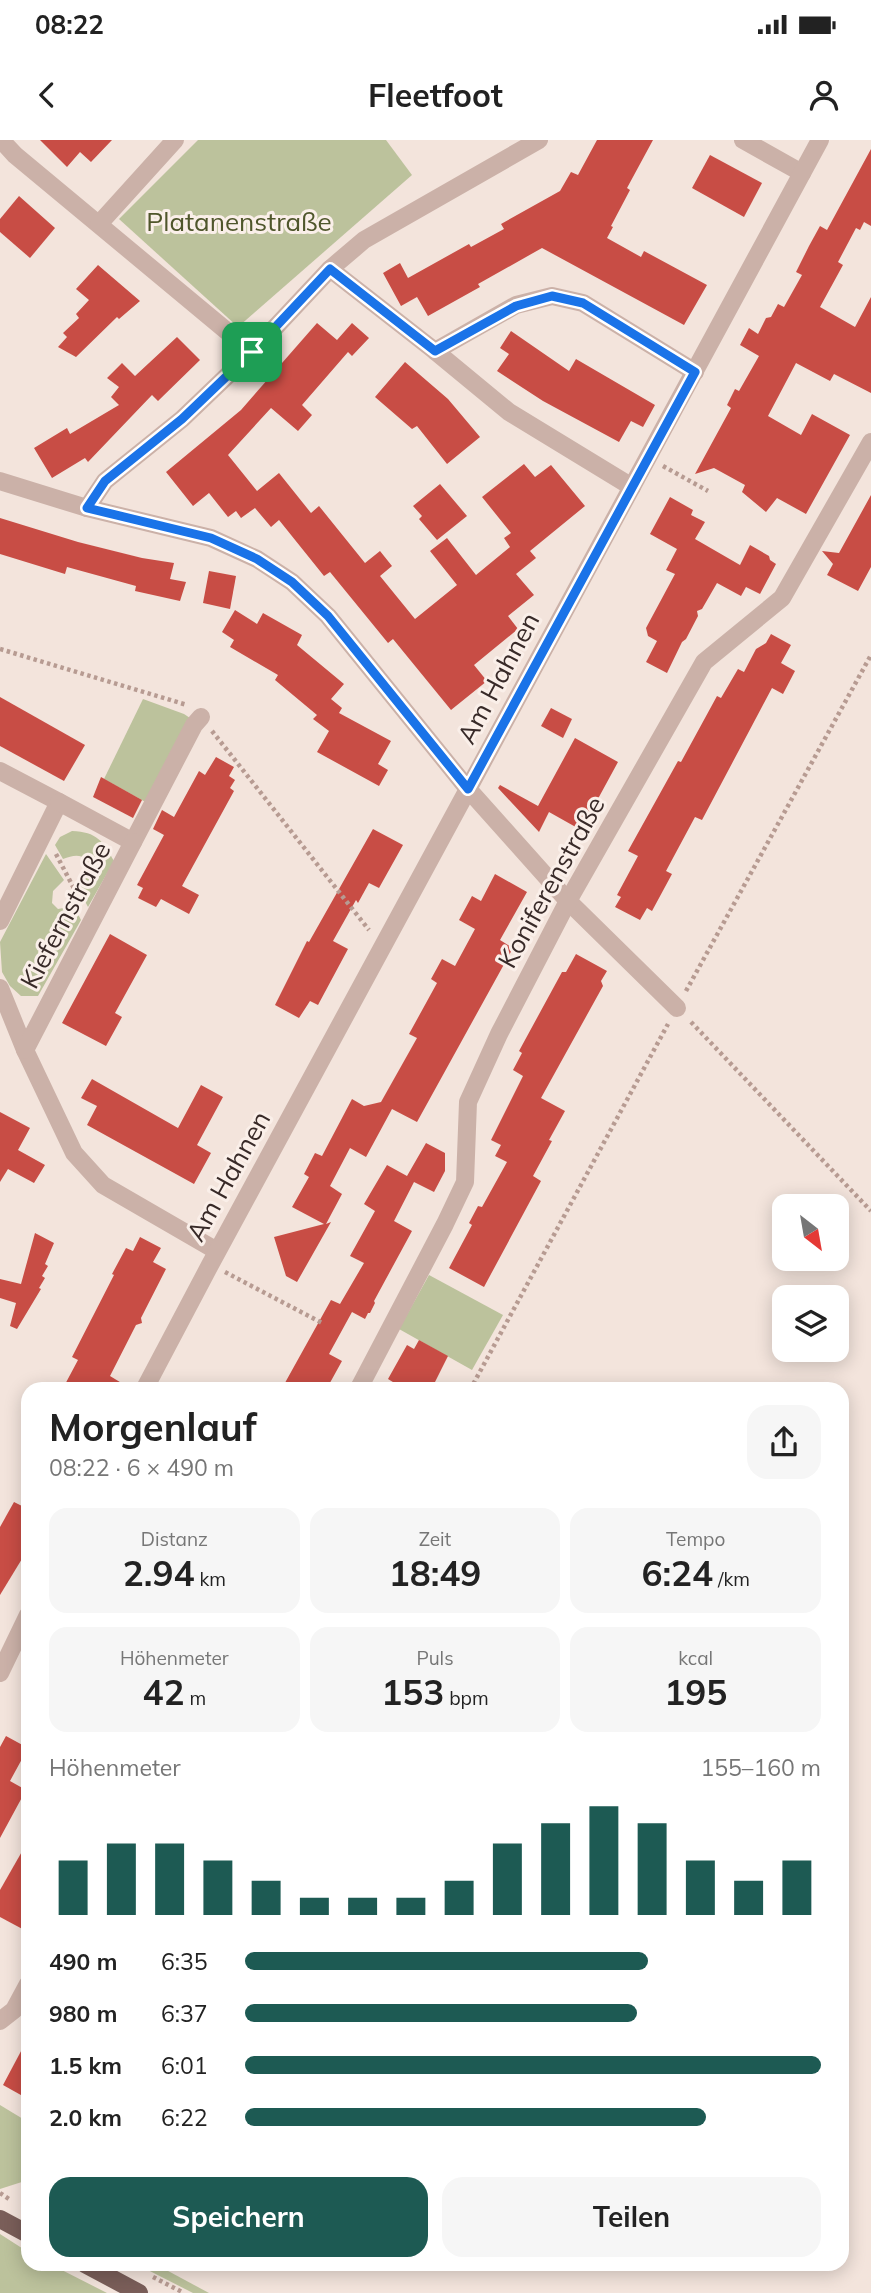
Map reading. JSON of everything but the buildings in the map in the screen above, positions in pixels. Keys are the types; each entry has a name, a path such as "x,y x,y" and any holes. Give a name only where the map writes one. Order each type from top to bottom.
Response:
{"main road":[{"path":"0,2219 21,2230"},
{"path":"98,2271 139,2293"}],"street":[{"path":"1,140 15,155 252,352"},
{"path":"99,224 175,140"},
{"path":"87,508 105,481 182,419 252,352 330,269 364,240 539,140"},
{"path":"743,140 802,173"},
{"name":"Am Hahnen","path":"148,1382 820,140"},
{"path":"330,269 509,412 632,488"},
{"path":"435,351 516,306 552,296 583,303 695,372"},
{"name":"Koniferenstraße","path":"362,1382 465,1182 468,1102 499,1034 568,901 704,662 782,597 871,442"},
{"path":"0,481 87,508 211,538 257,559 292,582 328,616 468,789 568,901 677,1008"},
{"name":"Kiefernstraße","path":"24,1050 194,725 201,717"},
{"name":"Kiefernstraße","path":"0,771 133,842"},
{"name":"Kiefernstraße","path":"0,921 59,802"},
{"name":"Kiefernstraße","path":"0,988 24,1050 74,1153 103,1185 213,1258"},
{"path":"0,1673 21,1630"},
{"path":"0,2021 14,2010 21,1997"}],"path":[{"path":"648,458 708,491"},
{"path":"0,649 192,707 367,929 386,943"},
{"path":"45,832 92,921"},
{"path":"677,1008 871,1211"},
{"path":"213,1258 324,1324"},
{"path":"151,2276 184,2293"}],"green space":[{"name":"Platanenstraße","path":"198,140 386,140 412,175 238,327 119,219"},
{"path":"143,699 193,720 149,804 104,779"},
{"path":"72,831 88,833 98,839 114,861 88,907 76,884 86,878 91,871 90,865 81,856 63,859 55,845 60,837"},
{"path":"46,854 64,880 53,891 52,903 58,909 74,906 81,920 38,996 21,996 10,986 2,972 0,942"},
{"path":"429,1275 503,1315 472,1370 399,1329"},
{"path":"0,2105 21,2118 21,2182 0,2189"},
{"path":"0,2234 21,2248 21,2271 64,2271 107,2293 0,2293"},
{"path":"150,2271 168,2271 209,2293 193,2293"}],"route":[{"path":"330,269 435,351 516,306 552,296 583,303 695,372 468,789 328,616 292,582 257,559 211,538 87,508 105,481 182,419 252,352 330,269"}]}
